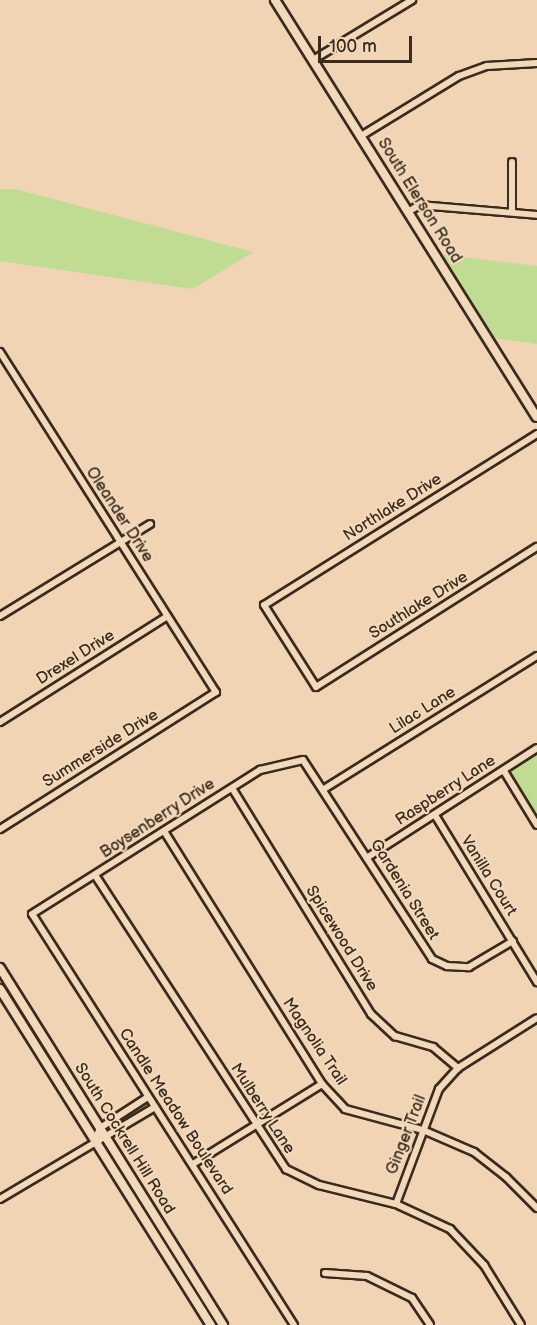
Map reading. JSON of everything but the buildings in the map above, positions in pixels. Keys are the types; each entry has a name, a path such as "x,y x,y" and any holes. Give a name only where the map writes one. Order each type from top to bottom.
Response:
{"main road":[{"name":"South Elerson Road","path":"275,0 537,417"},
{"name":"South Cockrell Hill Road","path":"0,968 3,978 223,1325"},
{"name":"South Cockrell Hill Road","path":"0,989 211,1325"},
{"path":"182,1279 191,1274"}],"street":[{"path":"313,60 412,0"},
{"path":"361,136 459,76 487,66 537,63"},
{"path":"512,162 512,212"},
{"path":"408,212 419,205 537,215"},
{"name":"Oleander Drive","path":"0,352 121,540 166,617 195,654 216,692"},
{"name":"Northlake Drive","path":"316,687 264,604 537,434"},
{"path":"0,616 150,524"},
{"name":"Southlake Drive","path":"316,687 537,547"},
{"name":"Drexel Drive","path":"0,722 166,617"},
{"name":"Lilac Lane","path":"324,789 537,656"},
{"name":"Summerside Drive","path":"0,829 216,692"},
{"name":"Raspberry Lane","path":"368,857 537,748"},
{"name":"Gardenia Street","path":"303,760 324,789 432,959 447,966 469,967 513,941"},
{"name":"Boysenberry Drive","path":"32,914 260,770 303,760"},
{"path":"504,771 537,825"},
{"name":"Spicewood Drive","path":"232,788 371,1014 395,1036 433,1047 458,1068"},
{"name":"Vanilla Court","path":"435,815 537,982"},
{"name":"Magnolia Trail","path":"164,831 322,1084 345,1110 423,1130 474,1152 506,1177 537,1208"},
{"name":"Mulberry Lane","path":"95,875 286,1169 319,1185 396,1204 450,1229 484,1265 521,1325"},
{"name":"Candle Meadow Boulevard","path":"32,914 294,1325"},
{"name":"Ginger Trail","path":"396,1204 439,1089 458,1068 537,1018"},
{"path":"193,1164 322,1084"},
{"path":"94,1140 100,1128 148,1097"},
{"path":"0,1199 94,1140 106,1138 155,1107"},
{"path":"325,1273 368,1276 412,1298 430,1325"}],"green space":[{"path":"0,189 15,189 253,252 193,289 0,261"},
{"path":"440,254 537,266 537,344 486,337"},
{"path":"537,753 537,818 508,771"}]}
